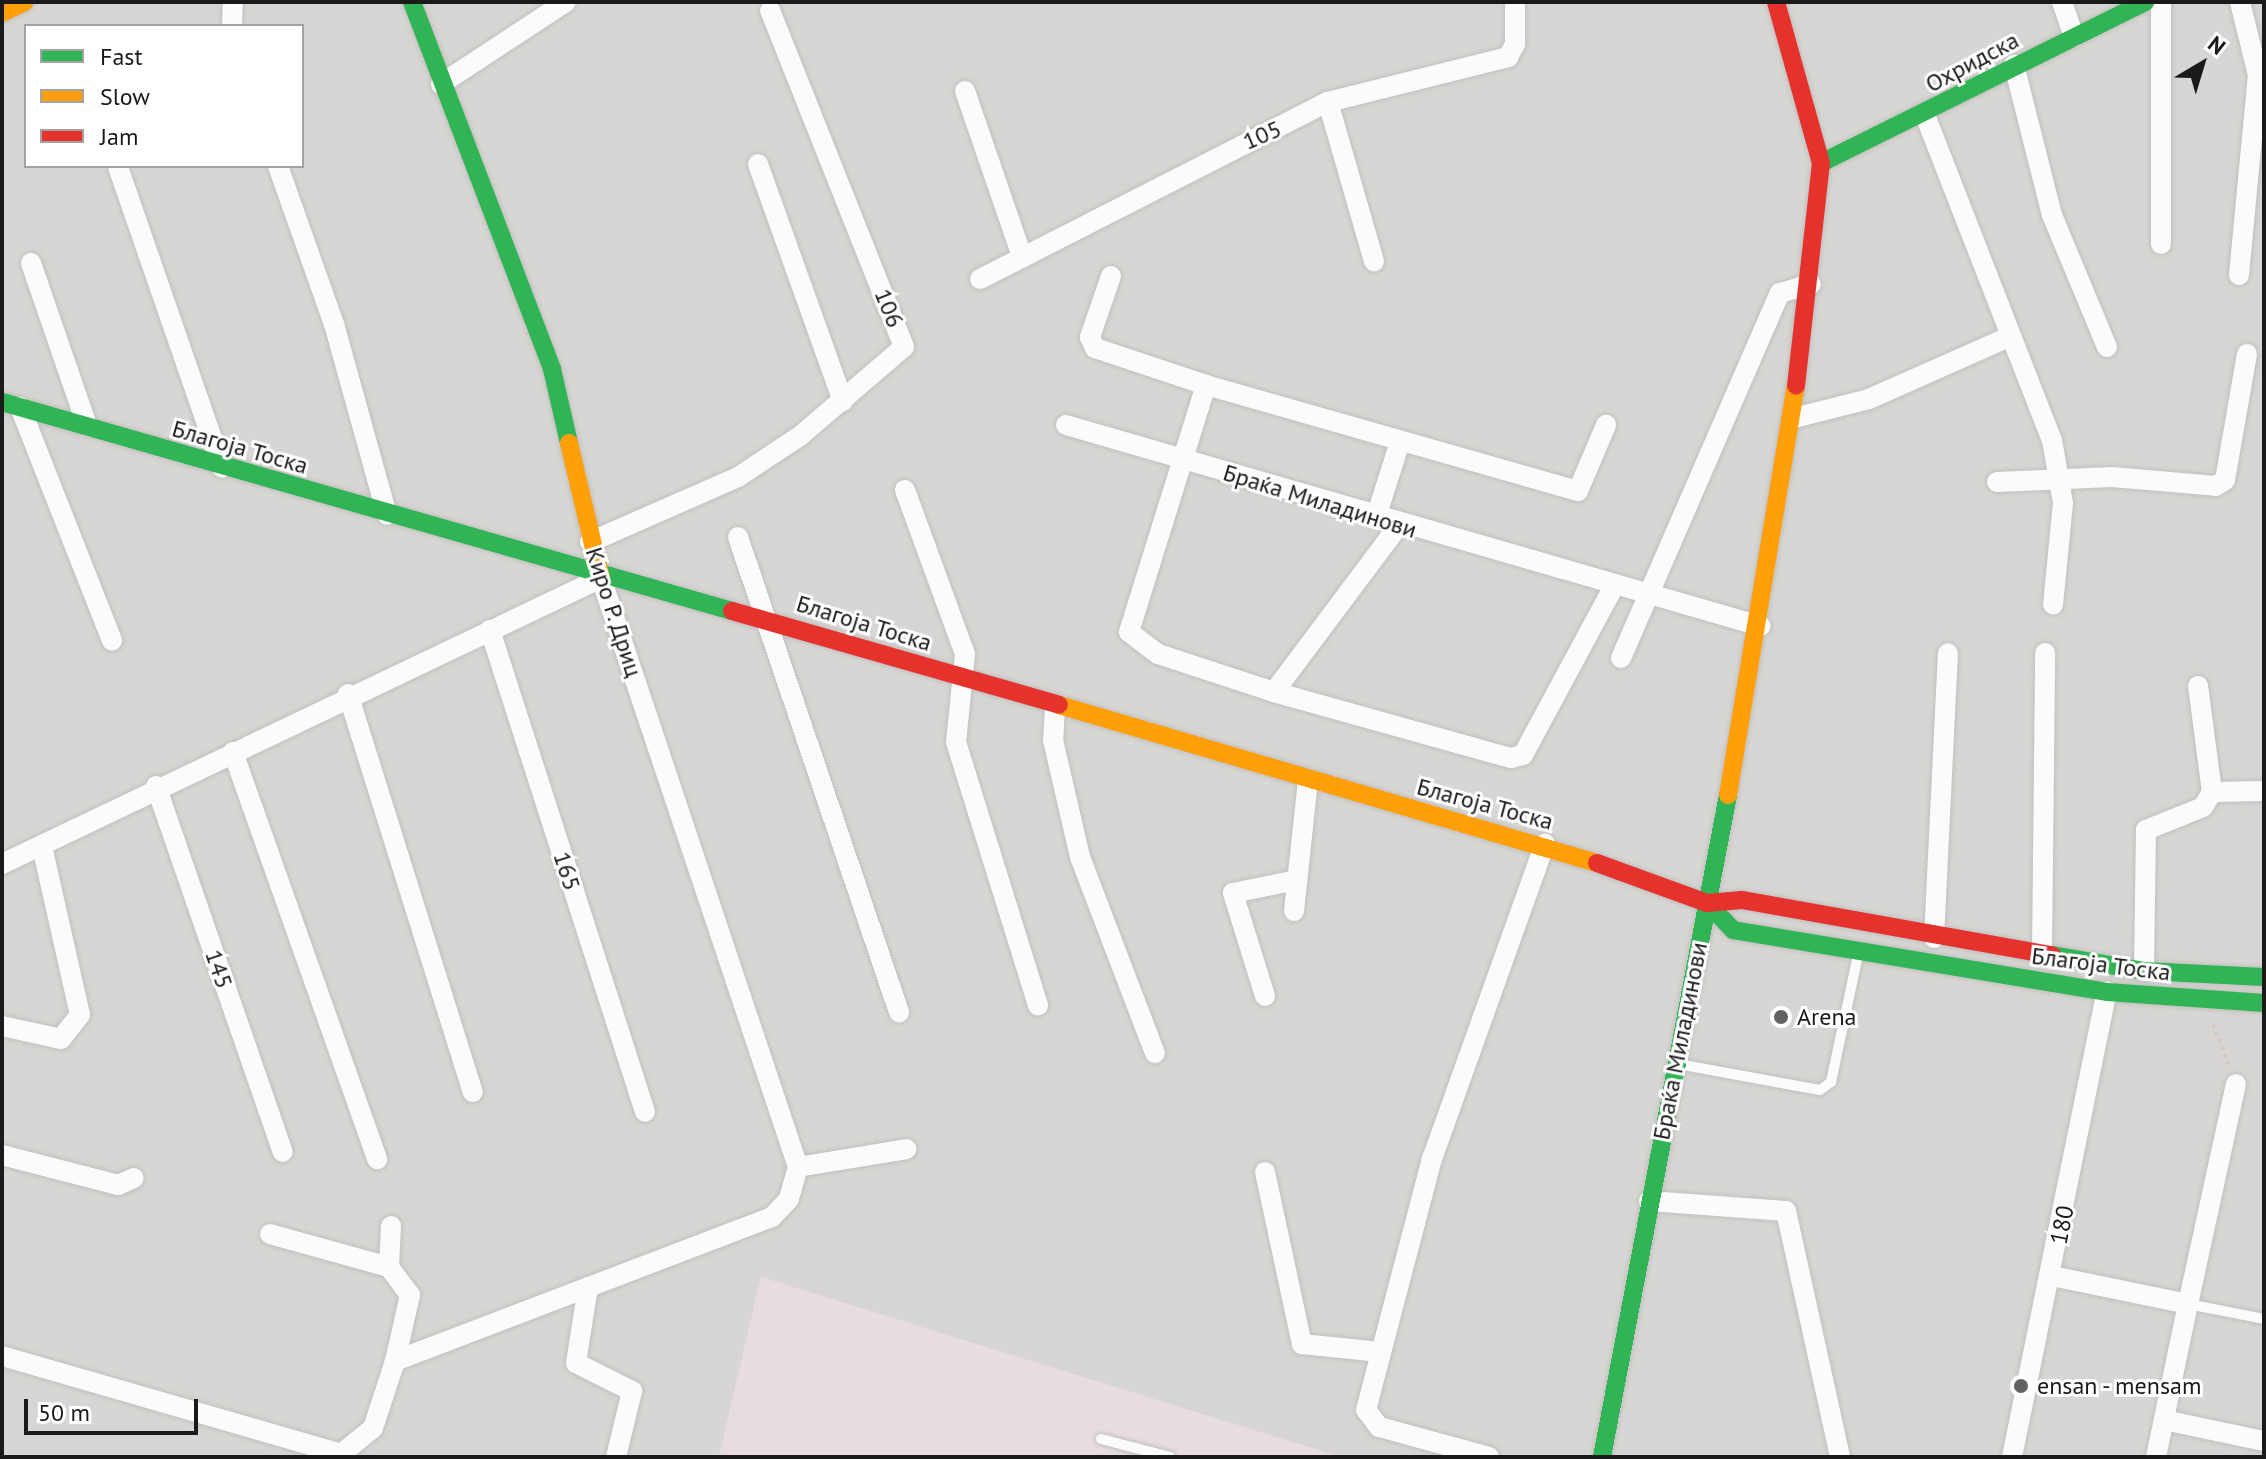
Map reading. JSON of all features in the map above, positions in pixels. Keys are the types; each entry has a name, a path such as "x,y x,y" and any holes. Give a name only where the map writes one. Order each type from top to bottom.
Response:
{"street":[{"path":"2,13 25,2"},
{"path":"232,24 233,2"},
{"name":"Киро Р. Дриц","path":"412,2 552,369 590,542 601,578 798,1167"},
{"path":"441,84 566,2"},
{"name":"105","path":"980,279 1328,102 1508,57 1515,44 1515,2"},
{"name":"Браќа Миладинови","path":"1602,1457 1760,626 1794,418 1811,284 1821,163 1776,2"},
{"path":"2062,2 2074,37"},
{"name":"Охридска","path":"1821,163 1925,115 2014,65 2145,2"},
{"path":"2161,2 2161,244"},
{"path":"2239,275 2258,75 2240,2"},
{"name":"106","path":"590,542 738,477 843,401 904,347 770,11"},
{"path":"2014,65 2052,215 2107,347"},
{"path":"965,91 1022,257"},
{"path":"1328,102 1374,261"},
{"path":"1925,115 2052,440 2059,481 2053,605"},
{"path":"758,164 843,401"},
{"path":"118,168 222,468"},
{"path":"279,168 334,324 387,515"},
{"path":"31,263 87,426"},
{"path":"1111,276 1090,337 1095,348 1399,445 1578,491 1606,425"},
{"path":"1621,658 1780,293 1811,284"},
{"path":"1794,418 1869,399 2011,336"},
{"path":"1997,482 2112,477 2216,486 2225,480 2247,354"},
{"path":"1206,385 1129,632 1158,654 1274,692 1511,758 1523,755 1613,588"},
{"path":"11,404 112,641"},
{"name":"Благоја Тоска","path":"11,404 601,578 768,618 1308,781 1545,844 1707,903 1742,900 1934,938 2144,971 2264,977"},
{"name":"Браќа Миладинови","path":"1066,425 1645,598 1760,626"},
{"path":"1376,517 1399,445"},
{"path":"905,490 957,630 966,679 956,742 1038,1006"},
{"path":"1274,692 1399,525"},
{"path":"738,537 768,618 899,1012"},
{"path":"2,864 348,694 601,578"},
{"name":"165","path":"490,630 645,1112"},
{"path":"1934,938 1948,653"},
{"path":"2042,955 2045,653"},
{"path":"2144,971 2146,830 2203,807 2212,792 2198,686"},
{"path":"348,694 473,1092"},
{"path":"1055,706 1053,740 1080,857 1155,1053"},
{"path":"233,752 377,1159"},
{"path":"1294,911 1308,781"},
{"name":"145","path":"156,786 283,1152"},
{"path":"2212,792 2264,791"},
{"path":"1489,1457 1371,1419 1366,1410 1432,1159 1545,844"},
{"path":"2,1026 61,1039 80,1015 42,846"},
{"path":"1265,996 1233,893 1297,880"},
{"name":"Благоја Тоска","path":"1707,903 1733,930 2107,992 2264,1003"},
{"name":"180","path":"2012,1457 2052,1276 2107,992"},
{"path":"2156,1457 2236,1084"},
{"path":"395,1361 772,1217 789,1199 798,1167 907,1149"},
{"path":"2,1155 118,1185 134,1178"},
{"path":"1265,1172 1302,1344 1381,1352"},
{"path":"1649,1201 1786,1211 1840,1457"},
{"path":"389,1267 391,1226"},
{"path":"2,1356 341,1454 373,1428 395,1361 410,1295 389,1267 270,1234"},
{"path":"2052,1276 2188,1304"},
{"path":"588,1287 576,1363 632,1391 616,1457"},
{"path":"2164,1420 2264,1441"}],"lane":[{"path":"1677,1064 1820,1090 1831,1082 1860,949"},
{"path":"2188,1304 2264,1319"},
{"path":"1101,1439 1170,1457"}],"path":[{"path":"2203,999 2236,1084"}],"shaded area":[{"path":"2,2 2264,2 2264,1457 1340,1457 761,1278 719,1457 2,1457"},
{"path":"761,1277 1340,1457 719,1457"}],"traffic: fast":[{"path":"412,2 552,369 569,443"},
{"path":"1821,163 2145,2"},
{"path":"2,402 732,611"},
{"path":"1602,1457 1728,795"},
{"path":"1707,903 1733,930 2107,992 2264,1003"},
{"path":"2052,955 2144,971 2264,977"}],"traffic: slow":[{"path":"2,13 25,2"},
{"path":"1728,795 1796,386"},
{"path":"569,443 601,578"},
{"path":"1059,705 1597,863"}],"traffic: jam":[{"path":"1776,2 1821,163 1796,386"},
{"path":"732,611 1059,705"},
{"path":"1597,863 1707,903 1742,900 2052,955"}],"place":[{"name":"Arena","path":"1781,1017"},
{"name":"ensan - mensam","path":"2021,1386"}]}
